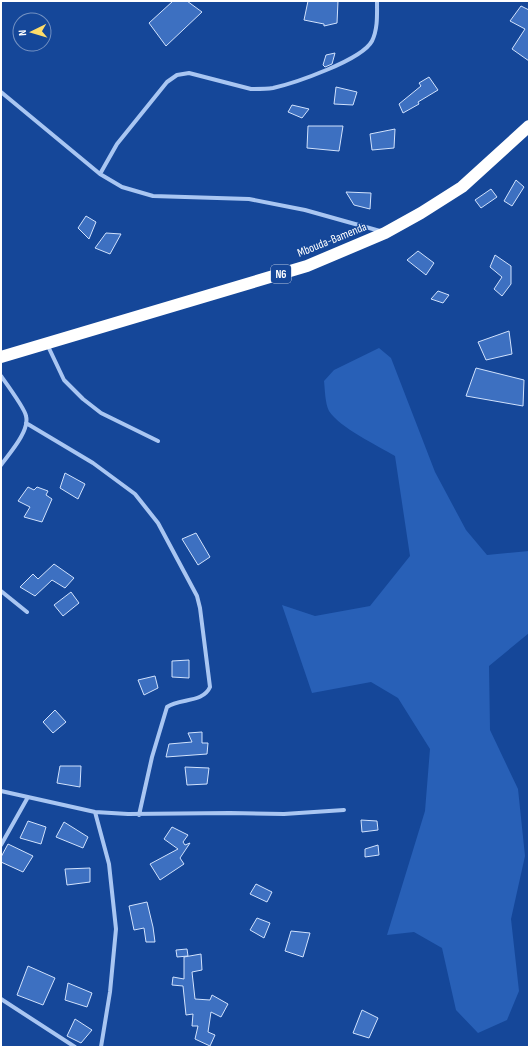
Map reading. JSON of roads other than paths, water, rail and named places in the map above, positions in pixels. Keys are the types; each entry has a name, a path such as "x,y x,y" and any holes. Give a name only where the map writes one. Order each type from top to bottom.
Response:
{"highway":[{"name":"Mbouda-Bamenda","path":"1,357 307,266 385,233 421,213 462,187 529,126"}],"street":[{"path":"100,174 117,144 167,82 177,75 189,73 251,89 261,89 274,88 330,69 361,53 372,41 377,24 377,1"},
{"path":"1,92 100,174 122,187 153,196 249,199 305,210 385,233"},
{"path":"46,344 64,380 83,399 101,412 158,441"},
{"path":"1,376 26,415 24,433 1,465"},
{"path":"26,423 93,463 134,494 158,523 197,596 200,608 210,686 207,692 202,696 172,703 166,707 152,757 139,815"},
{"path":"1,591 27,612"},
{"path":"1,791 95,812 139,815 230,813 284,814 344,810"},
{"path":"1,845 28,797"},
{"path":"95,812 108,864 116,929 110,992 101,1047"},
{"path":"1,999 75,1047"}]}
